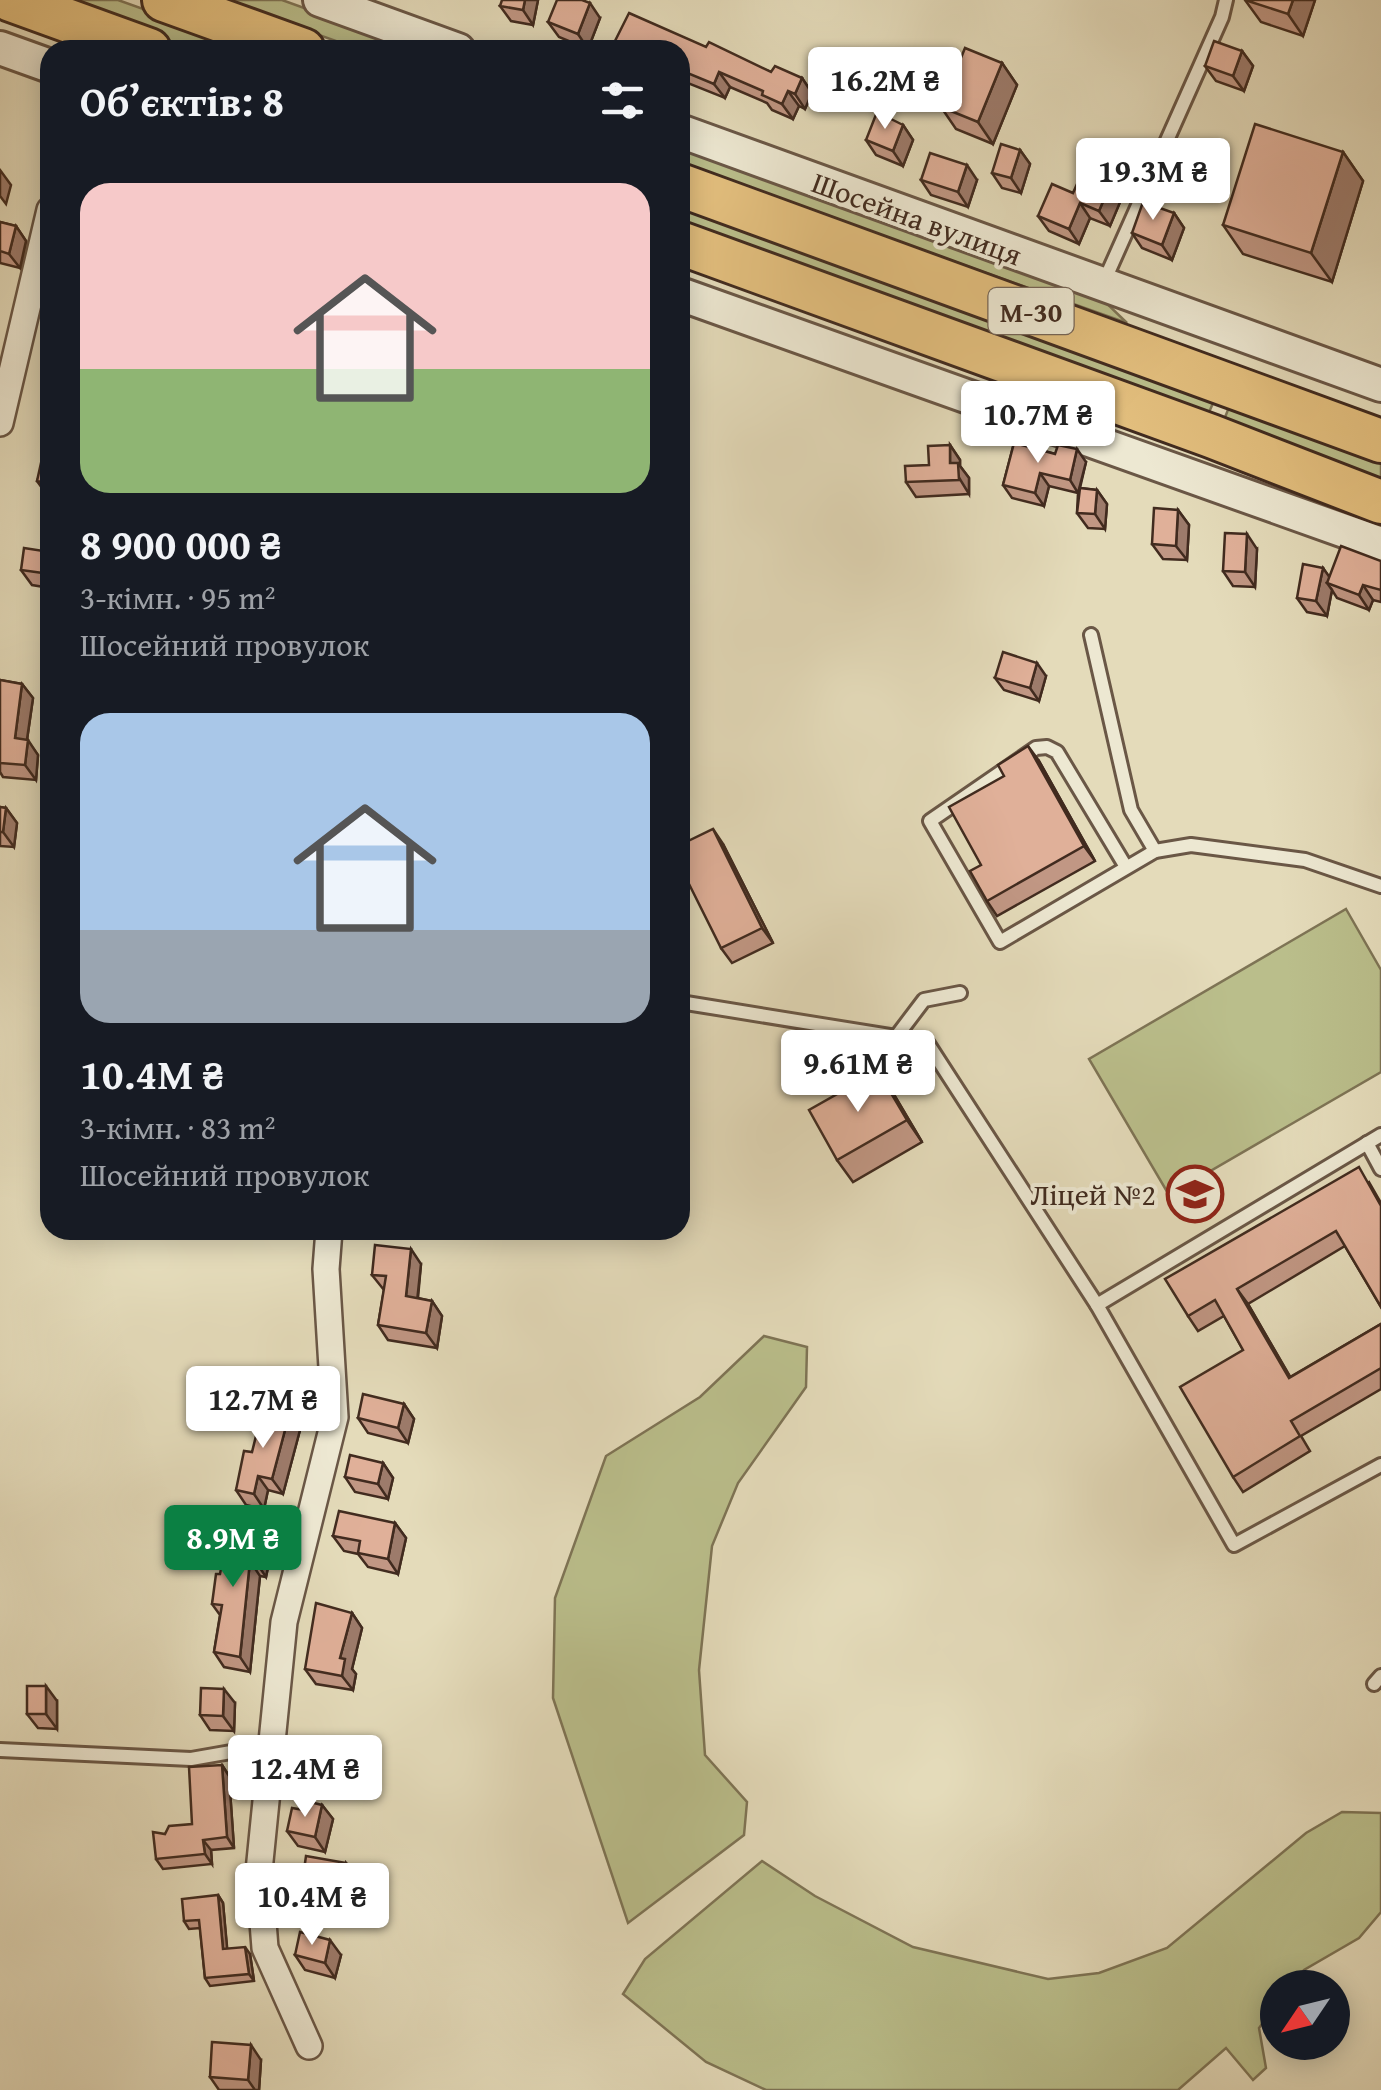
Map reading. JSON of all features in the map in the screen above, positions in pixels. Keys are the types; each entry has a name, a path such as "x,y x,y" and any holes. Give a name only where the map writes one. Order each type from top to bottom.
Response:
{"highway":[{"path":"11,0 121,40"},
{"path":"164,0 276,40"},
{"name":"М-30","path":"690,189 1381,441"},
{"name":"М-30","path":"690,247 1212,436 1381,502"}],"street":[{"path":"320,0 430,40"},
{"path":"0,48 40,62"},
{"name":"Шосейна вулиця","path":"690,134 1381,384"},
{"path":"0,423 40,253"},
{"path":"690,298 1381,544"},
{"path":"309,2046 264,1948 259,1871 284,1622 335,1417 326,1269 329,1240"}],"lane":[{"path":"1102,286 1222,17 1226,0"},
{"path":"1091,635 1131,810 1155,850"},
{"path":"1126,868 1057,752 1047,747 1036,748 930,822 1000,942 1126,868 1155,850 1191,845 1305,860 1381,886"},
{"path":"896,1037 924,1000 960,993"},
{"path":"690,1004 928,1044 1097,1306 1234,1545 1381,1465"},
{"path":"1097,1306 1381,1135"},
{"path":"1368,1143 1381,1168"},
{"path":"0,1750 191,1759 271,1746"}],"green space":[{"path":"65,0 118,0 230,40 153,40 62,7"},
{"path":"221,0 282,0 393,40 333,40"},
{"path":"690,147 1096,293 1127,323 690,168"},
{"path":"690,205 1218,392 1206,419 690,234"},
{"path":"1233,397 1381,455 1381,483 1222,425"},
{"path":"1346,909 1381,970 1381,1072 1169,1195 1089,1059"},
{"path":"764,1336 807,1347 806,1387 738,1483 712,1546 699,1670 705,1755 747,1802 744,1835 628,1923 553,1698 555,1598 606,1456 700,1397"},
{"path":"1342,1812 1381,1813 1381,1912 1359,1938 1304,1970 1260,1970 1260,2060 1265,2060 1266,2068 1253,2080 1226,2048 1178,2090 766,2090 706,2062 623,1994 645,1959 762,1861 815,1896 913,1947 1048,1979 1099,1973 1167,1948 1306,1833"}],"building":[{"path":"502,0 525,0 523,10 500,6"},
{"path":"557,0 590,3 578,34 548,22"},
{"path":"1245,0 1293,0 1288,14"},
{"path":"629,13 706,47 709,42 771,72 775,66 802,78 795,94 788,91 782,104 719,72 714,84 690,74 690,40 616,40"},
{"path":"1214,41 1242,51 1233,76 1205,66"},
{"path":"965,48 1002,63 978,122 941,107"},
{"path":"877,112 903,125 893,151 866,140"},
{"path":"1255,124 1343,152 1311,253 1223,225"},
{"path":"1001,144 1020,150 1011,178 992,173"},
{"path":"1102,144 1123,154 1099,211 1080,203 1069,229 1038,216 1052,184 1073,193 1089,157 1095,160"},
{"path":"930,153 967,165 958,192 921,180"},
{"path":"1143,202 1174,213 1162,245 1132,233"},
{"path":"0,222 16,226 9,254 0,251"},
{"path":"1014,443 1055,454 1058,445 1077,449 1070,480 1040,473 1035,493 1003,485"},
{"path":"950,445 950,463 958,463 959,480 906,482 905,466 929,465 928,446"},
{"path":"1080,488 1097,490 1095,514 1077,513"},
{"path":"1154,508 1178,510 1176,546 1152,544"},
{"path":"1225,533 1247,534 1245,572 1223,571"},
{"path":"1341,546 1381,561 1381,590 1363,585 1359,595 1327,583"},
{"path":"24,548 40,550 40,573 21,570"},
{"path":"1303,564 1323,568 1316,601 1297,598"},
{"path":"1003,652 1037,663 1030,688 995,678"},
{"path":"0,680 22,684 15,738 28,740 25,765 0,763"},
{"path":"1028,746 1084,846 987,901 970,871 981,865 949,807 1004,776 998,765"},
{"path":"0,807 6,808 3,832 0,832"},
{"path":"713,829 762,928 721,948 690,886 690,840"},
{"path":"878,1071 907,1120 837,1160 809,1110"},
{"path":"1359,1167 1381,1206 1381,1307 1336,1231 1237,1289 1289,1378 1381,1324 1381,1368 1291,1421 1300,1436 1233,1477 1180,1387 1243,1350 1215,1300 1188,1316 1165,1279"},
{"path":"375,1245 411,1249 406,1296 432,1301 426,1333 378,1325 386,1276 372,1275"},
{"path":"363,1394 404,1404 398,1428 358,1418"},
{"path":"263,1408 289,1415 272,1479 258,1476 254,1494 236,1490 244,1451 252,1452"},
{"path":"350,1455 383,1463 378,1484 345,1477"},
{"path":"339,1511 395,1523 388,1559 358,1553 360,1541 333,1536"},
{"path":"229,1526 246,1529 244,1539 259,1542 256,1562 250,1561 240,1657 214,1652 222,1605 212,1604"},
{"path":"316,1603 352,1613 340,1658 345,1659 342,1676 305,1669"},
{"path":"27,1686 46,1686 46,1714 27,1714"},
{"path":"201,1688 224,1689 223,1716 200,1715"},
{"path":"302,1741 335,1750 328,1776 295,1767"},
{"path":"222,1765 227,1837 203,1840 205,1854 156,1859 153,1832 165,1834 169,1826 192,1824 189,1767"},
{"path":"306,1801 322,1805 315,1837 287,1831 292,1808 304,1810"},
{"path":"306,1856 346,1863 341,1898 301,1891"},
{"path":"218,1895 223,1949 245,1947 249,1974 205,1978 199,1920 184,1921 182,1899"},
{"path":"300,1932 330,1940 325,1963 295,1955"},
{"path":"212,2042 251,2045 248,2080 210,2077"}],"place":[{"name":"Ліцей №2","path":"1195,1194"}]}
